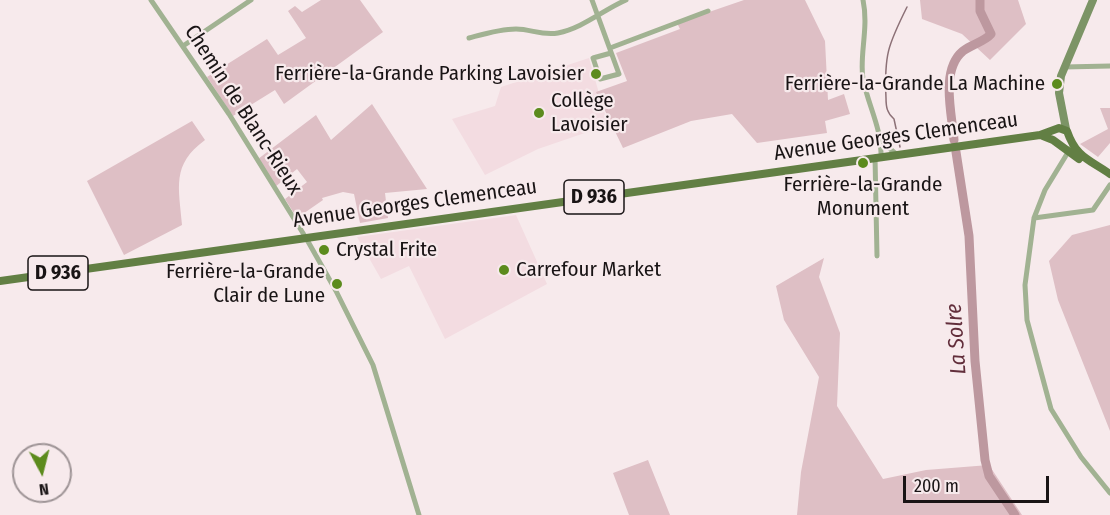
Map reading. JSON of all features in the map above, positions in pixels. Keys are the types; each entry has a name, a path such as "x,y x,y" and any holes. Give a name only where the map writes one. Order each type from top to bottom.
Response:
{"main road":[{"name":"Avenue Georges Clemenceau","path":"0,281 896,154 1040,135 1062,139"},
{"path":"1062,139 1110,176"}],"street":[{"name":"Chemin de Blanc-Rieux","path":"151,0 306,238 373,365 419,515"},
{"path":"183,46 250,0"},
{"path":"592,0 610,50 619,74 600,80 593,58 610,50 665,26 708,10"},
{"path":"469,38 519,29 542,34 557,33 583,24 597,14 626,0"},
{"path":"863,0 867,24 863,77 881,141 878,157 877,256"},
{"path":"1093,0 1064,67 1059,88 1065,118 1062,139 1034,218 1025,303 1045,395 1081,457 1110,494"},
{"path":"1064,67 1110,66"},
{"path":"881,141 896,154"},
{"path":"1034,218 1093,210 1110,185"}],"shaded area":[{"path":"321,0 360,0 383,32 284,104 275,90 233,116 207,77 267,39 278,55 306,38 288,11 295,6 302,12"},
{"path":"744,0 805,0 825,41 828,100 844,94 850,114 825,121 827,133 757,143 732,114 691,121 623,148 596,92 627,81 616,53 680,29 677,23"},
{"path":"920,0 1018,0 1026,24 990,60 962,34 922,19"},
{"name":"Collège Lavoisier","path":"589,58 608,125 538,149 485,175 452,119 495,106 501,87"},
{"path":"372,104 427,189 385,193 388,218 360,223 354,194 343,192 322,198 323,200 297,218 285,199 307,182 297,169 275,187 258,159 316,115 331,140"},
{"path":"1100,108 1110,108 1110,143 1098,157 1080,144 1108,129"},
{"path":"192,121 205,140 194,149 182,168 179,188 182,225 124,255 87,181"},
{"path":"516,215 547,284 445,339 409,266 381,279 357,237"},
{"path":"1110,225 1110,431 1058,300 1049,261 1072,235"},
{"path":"824,258 819,277 840,333 837,406 883,479 926,470 989,465 1022,515 797,515 801,472 819,377 784,320 776,286"},
{"path":"648,460 670,515 629,515 613,473"}],"waterway":[{"name":"La Solre","path":"954,140 949,93 952,69 956,59 963,51 991,34 980,11 980,0"},
{"path":"900,147 894,119 887,107 886,71 891,41 907,7"},
{"name":"La Solre","path":"956,152 969,236 975,361 985,460 989,476 1015,515"}],"place":[{"name":"Ferrière-la-Grande Parking Lavoisier","path":"596,74"},
{"name":"Ferrière-la-Grande La Machine","path":"1057,84"},
{"name":"Collège Lavoisier","path":"539,113"},
{"name":"Ferrière-la-Grande Monument","path":"863,163"},
{"name":"Crystal Frite","path":"324,250"},
{"name":"Carrefour Market","path":"504,270"},
{"name":"Ferrière-la-Grande Clair de Lune","path":"337,284"}]}
